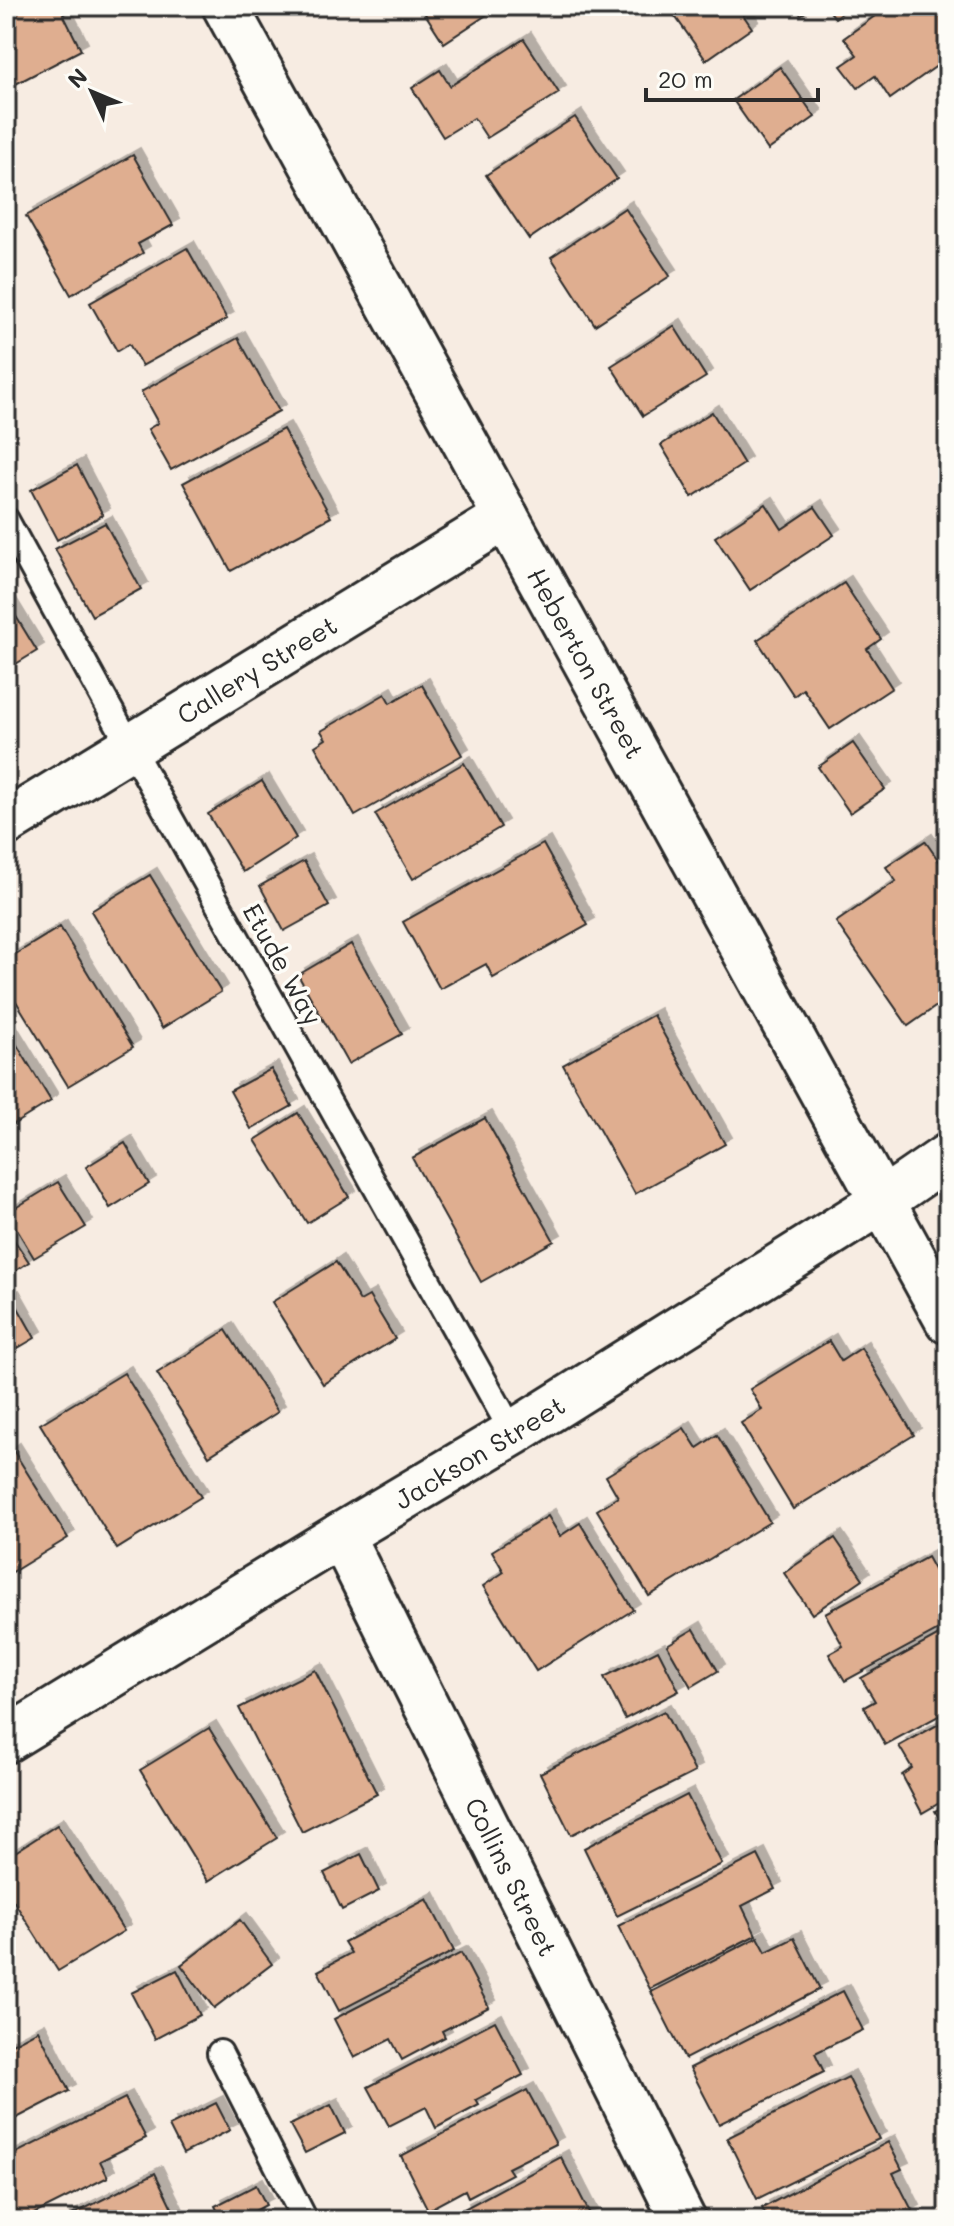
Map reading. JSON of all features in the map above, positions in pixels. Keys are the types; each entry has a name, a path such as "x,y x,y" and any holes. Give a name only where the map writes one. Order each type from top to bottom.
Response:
{"street":[{"name":"Heberton Street","path":"225,6 948,1321"},
{"name":"Callery Street","path":"6,823 506,517"},
{"name":"Jackson Street","path":"6,1740 513,1433 881,1202 948,1156"},
{"name":"Collins Street","path":"341,1535 683,2220"}],"lane":[{"name":"Etude Way","path":"6,520 513,1433"},
{"path":"220,2053 305,2220"}],"building":[{"path":"6,6 78,6 63,14 81,50 6,89"},
{"path":"420,6 500,6 444,43"},
{"path":"681,6 737,6 752,28 706,60 672,12"},
{"path":"794,6 815,6 801,15"},
{"path":"826,6 851,6 835,18"},
{"path":"889,6 948,6 948,58 890,99 875,76 858,88 841,66 857,55 844,38"},
{"path":"524,39 559,93 487,138 474,118 443,137 412,88 440,70 450,86"},
{"path":"780,67 815,117 768,150 733,100"},
{"path":"575,117 617,179 529,239 486,175"},
{"path":"133,155 173,225 138,244 143,253 71,295 26,216"},
{"path":"948,206 948,235 943,234"},
{"path":"625,208 670,276 595,325 551,257"},
{"path":"187,248 227,319 142,366 129,344 117,351 90,303"},
{"path":"674,326 706,377 643,416 611,366"},
{"path":"238,338 279,411 171,470 148,429 158,423 141,392"},
{"path":"712,412 744,464 692,497 661,445"},
{"path":"283,429 331,517 231,571 183,483"},
{"path":"77,465 103,515 57,540 31,490"},
{"path":"766,504 782,529 815,507 834,535 750,590 715,537"},
{"path":"105,523 141,589 92,616 55,549"},
{"path":"844,583 881,639 867,649 892,688 830,729 803,689 794,696 757,640"},
{"path":"6,600 37,651 6,670"},
{"path":"422,685 462,755 355,816 315,746 326,739 321,731 385,694 390,703"},
{"path":"853,743 885,789 850,813 818,767"},
{"path":"464,763 501,827 413,879 375,814"},
{"path":"262,781 296,838 243,872 208,814"},
{"path":"925,841 948,874 948,998 908,1026 836,922 896,881 886,867"},
{"path":"543,844 588,925 493,978 486,964 440,989 403,922"},
{"path":"304,861 329,906 284,931 260,886"},
{"path":"150,875 221,992 162,1028 91,911"},
{"path":"60,927 133,1047 68,1086 6,985 6,960"},
{"path":"351,944 402,1034 348,1064 298,975"},
{"path":"653,1015 725,1144 635,1194 563,1065"},
{"path":"6,1027 51,1101 6,1129"},
{"path":"271,1069 292,1106 251,1129 230,1091"},
{"path":"298,1113 349,1197 307,1223 255,1140"},
{"path":"485,1118 554,1241 481,1282 412,1158"},
{"path":"125,1143 149,1184 110,1208 86,1167"},
{"path":"58,1182 86,1227 34,1258 7,1213"},
{"path":"6,1228 29,1262 6,1277"},
{"path":"336,1262 360,1301 369,1296 395,1339 323,1384 272,1302"},
{"path":"12,1297 35,1338 6,1355 6,1300"},
{"path":"226,1330 278,1412 209,1456 157,1373"},
{"path":"829,1341 841,1361 861,1348 914,1435 793,1509 741,1423 762,1410 750,1389"},
{"path":"124,1373 201,1497 117,1549 40,1424"},
{"path":"684,1428 697,1448 717,1435 770,1522 649,1596 597,1510 618,1497 606,1476"},
{"path":"13,1450 68,1538 6,1576 6,1455"},
{"path":"548,1516 560,1536 580,1523 633,1610 536,1671 483,1586 504,1572 492,1551"},
{"path":"835,1538 863,1579 812,1614 784,1573"},
{"path":"927,1557 948,1595 948,1625 845,1681 829,1654 843,1646 825,1613"},
{"path":"694,1629 718,1671 691,1687 667,1645"},
{"path":"948,1630 948,1711 885,1745 864,1707 875,1701 861,1678"},
{"path":"658,1650 679,1691 625,1719 604,1677"},
{"path":"315,1670 377,1794 302,1832 239,1708"},
{"path":"664,1711 695,1772 571,1835 540,1773"},
{"path":"948,1719 948,1798 922,1813 902,1775 912,1768 899,1746"},
{"path":"209,1728 277,1838 208,1881 140,1770"},
{"path":"687,1795 722,1864 617,1916 584,1848"},
{"path":"948,1804 948,1833 935,1811"},
{"path":"57,1825 124,1931 58,1971 6,1889 6,1858"},
{"path":"948,1835 948,1859 938,1840"},
{"path":"361,1854 379,1891 342,1910 324,1873"},
{"path":"758,1855 775,1889 742,1906 756,1935 650,1989 618,1926"},
{"path":"427,1899 454,1951 339,2011 318,1971 351,1953 344,1942"},
{"path":"240,1920 272,1964 214,2008 181,1965"},
{"path":"758,1937 766,1952 794,1938 820,1989 685,2059 651,1992"},
{"path":"461,1953 489,2007 442,2031 445,2037 402,2060 391,2039 354,2058 334,2019"},
{"path":"177,1970 200,2015 155,2039 131,1993"},
{"path":"843,1991 863,2030 815,2053 824,2072 719,2124 690,2068"},
{"path":"495,2021 523,2075 476,2100 479,2105 436,2128 426,2107 389,2126 368,2087"},
{"path":"38,2030 69,2091 9,2122 6,2115 6,2047"},
{"path":"848,2077 879,2139 757,2199 727,2138"},
{"path":"527,2090 556,2144 508,2168 512,2174 468,2197 465,2190 428,2210 401,2156"},
{"path":"125,2098 146,2138 100,2161 108,2177 22,2220 17,2212 6,2217 6,2158"},
{"path":"216,2103 230,2130 183,2154 169,2126"},
{"path":"331,2105 345,2133 305,2153 290,2125"},
{"path":"888,2142 902,2169 893,2173 913,2212 898,2220 768,2220 762,2208"},
{"path":"561,2157 591,2216 582,2220 466,2220 462,2210"},
{"path":"155,2173 176,2216 169,2220 62,2220"},
{"path":"256,2185 266,2205 238,2220 222,2220 215,2206"}]}
